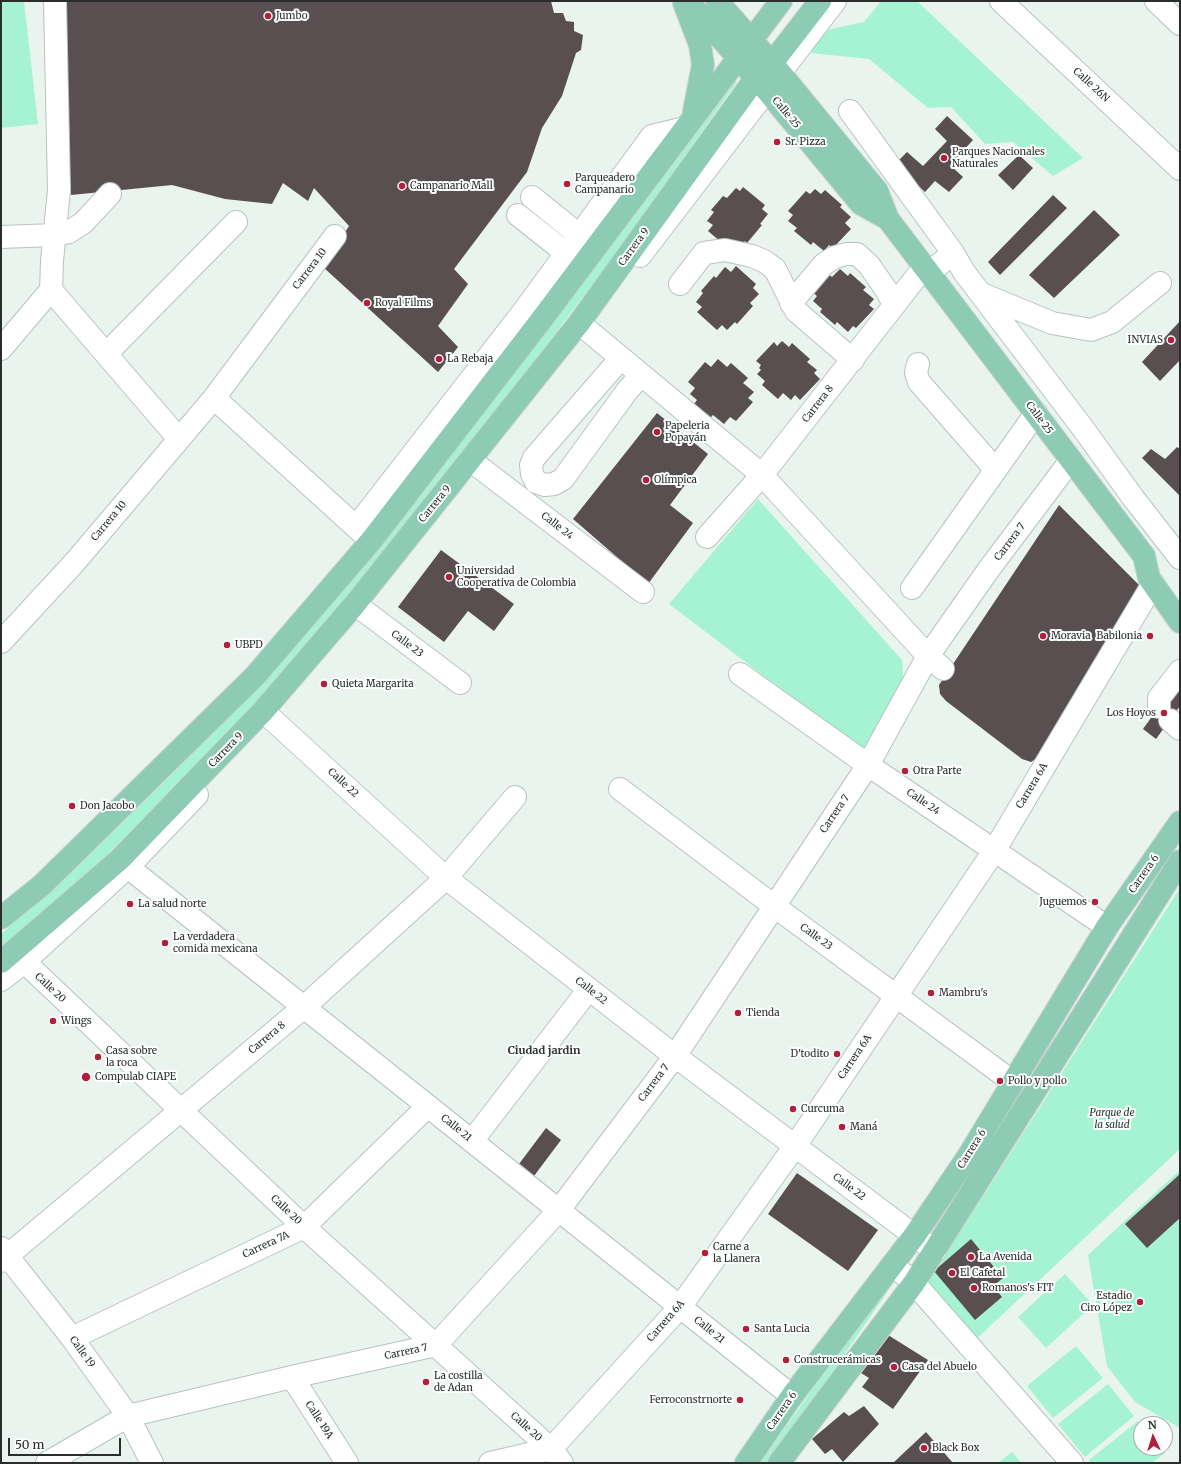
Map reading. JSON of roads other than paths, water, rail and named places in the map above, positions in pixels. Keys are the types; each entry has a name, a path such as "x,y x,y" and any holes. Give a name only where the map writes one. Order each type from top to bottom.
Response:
{"main road":[{"path":"683,1 700,45 703,65 689,122"},
{"name":"Calle 25","path":"688,1 745,49"},
{"name":"Calle 25","path":"717,1 745,49 765,88 877,191 888,219 1144,556 1148,578 1180,622"},
{"path":"1,918 42,885 255,676 364,534 534,330 781,1"},
{"name":"Carrera 9","path":"13,959 124,863 267,714 358,607 582,326 718,131 765,88 820,1"},
{"path":"718,131 765,88"},
{"path":"1144,556 1160,569 1180,596"},
{"name":"Carrera 6","path":"746,1463 792,1396 893,1265 969,1155 1107,927 1180,822"},
{"path":"779,1463 914,1283 1180,861"}],"street":[{"path":"1,349 51,290 63,121 55,1"},
{"path":"835,1 765,88 582,326 762,475 936,663"},
{"name":"Calle 26N","path":"1001,1 1180,169"},
{"path":"1156,1 1180,24"},
{"path":"850,111 981,294 1082,427 1134,500 1180,558"},
{"path":"214,398 364,534 523,312 652,136 689,122"},
{"path":"1,237 54,236 69,232 83,223 110,194"},
{"path":"532,197 579,235"},
{"path":"518,214 566,253"},
{"path":"106,354 236,222"},
{"name":"Carrera 10","path":"1,642 75,562 214,398 335,236"},
{"path":"680,284 704,253 725,250 752,256 775,269 790,303 806,321 853,360"},
{"name":"Carrera 8","path":"708,536 762,475 853,360 894,305 927,270 953,253"},
{"path":"790,303 824,264 835,257 846,254 857,254 869,265 887,291 894,305"},
{"path":"981,294 1052,323 1090,330 1112,322 1160,283"},
{"path":"51,290 179,439"},
{"path":"621,358 534,458 532,474 536,482 545,485 554,484 563,479 627,391 641,375"},
{"path":"918,364 916,373 919,382 994,469"},
{"path":"912,588 994,469 1036,413"},
{"name":"Carrera 7","path":"47,1463 128,1416 436,1345 559,1210 674,1056 936,663 989,569 1071,460"},
{"name":"Calle 24","path":"473,462 643,592"},
{"name":"Carrera 6A","path":"556,1456 680,1307 795,1146 994,850 1153,584"},
{"name":"Calle 23","path":"358,607 460,683"},
{"path":"1169,719 1159,698 1180,671"},
{"name":"Calle 24","path":"740,674 868,765 1107,927"},
{"name":"Calle 22","path":"267,714 446,878 674,1056 935,1251"},
{"name":"Calle 23","path":"620,789 774,906 1013,1082"},
{"name":"Carrera 8","path":"3,1255 304,1007 446,878 515,797"},
{"name":"Calle 21","path":"124,863 792,1396"},
{"path":"1,980 13,959"},
{"name":"Calle 20","path":"13,959 304,1227 436,1345 556,1456"},
{"path":"472,1141 589,989"},
{"name":"Carrera 7A","path":"72,1338 304,1227 428,1106"},
{"name":"Calle 19","path":"3,1255 72,1338 128,1416 152,1463"},
{"path":"893,1265 914,1283 1072,1463"},
{"name":"Calle 19A","path":"292,1377 347,1463"},
{"path":"490,1463 556,1456"}],"place":[{"name":"Jumbo","path":"268,16"},
{"name":"Sr. Pizza","path":"777,142"},
{"name":"Parques Nacionales Naturales","path":"944,158"},
{"name":"Parqueadero Campanario","path":"567,184"},
{"name":"Campanario Mall","path":"402,186"},
{"name":"Royal Films","path":"367,303"},
{"name":"INVIAS","path":"1171,340"},
{"name":"La Rebaja","path":"439,359"},
{"name":"Papeleria Popayán","path":"657,432"},
{"name":"Olímpica","path":"646,480"},
{"name":"Universidad Cooperativa de Colombia","path":"449,577"},
{"name":"Moravia","path":"1043,636"},
{"name":"Babilonia","path":"1150,636"},
{"name":"UBPD","path":"227,645"},
{"name":"Quieta Margarita","path":"324,684"},
{"name":"Los Hoyos","path":"1164,713"},
{"name":"Otra Parte","path":"905,771"},
{"name":"Don Jacobo","path":"72,806"},
{"name":"Juguemos","path":"1095,902"},
{"name":"La salud norte","path":"130,904"},
{"name":"La verdadera comida mexicana","path":"165,943"},
{"name":"Mambru's","path":"931,993"},
{"name":"Tienda","path":"738,1013"},
{"name":"Wings","path":"53,1021"},
{"name":"D'todito","path":"837,1054"},
{"name":"Casa sobre la roca","path":"98,1057"},
{"name":"Compulab CIAPE","path":"86,1077"},
{"name":"Pollo y pollo","path":"1000,1081"},
{"name":"Curcuma","path":"793,1109"},
{"name":"Maná","path":"842,1127"},
{"name":"Carne a la Llanera","path":"705,1253"},
{"name":"La Avenida","path":"971,1257"},
{"name":"El Cafetal","path":"952,1273"},
{"name":"Romanos's FIT","path":"974,1288"},
{"name":"Estadio Ciro López","path":"1140,1302"},
{"name":"Santa Lucia","path":"746,1329"},
{"name":"Construcerámicas","path":"786,1360"},
{"name":"Casa del Abuelo","path":"894,1367"},
{"name":"La costilla de Adan","path":"426,1382"},
{"name":"Ferroconstrnorte","path":"740,1400"},
{"name":"Black Box","path":"924,1448"}],"district":[{"name":"Ciudad jardin","path":"544,1051"}],"park label":[{"name":"Parque de la salud","path":"1112,1118"}]}
